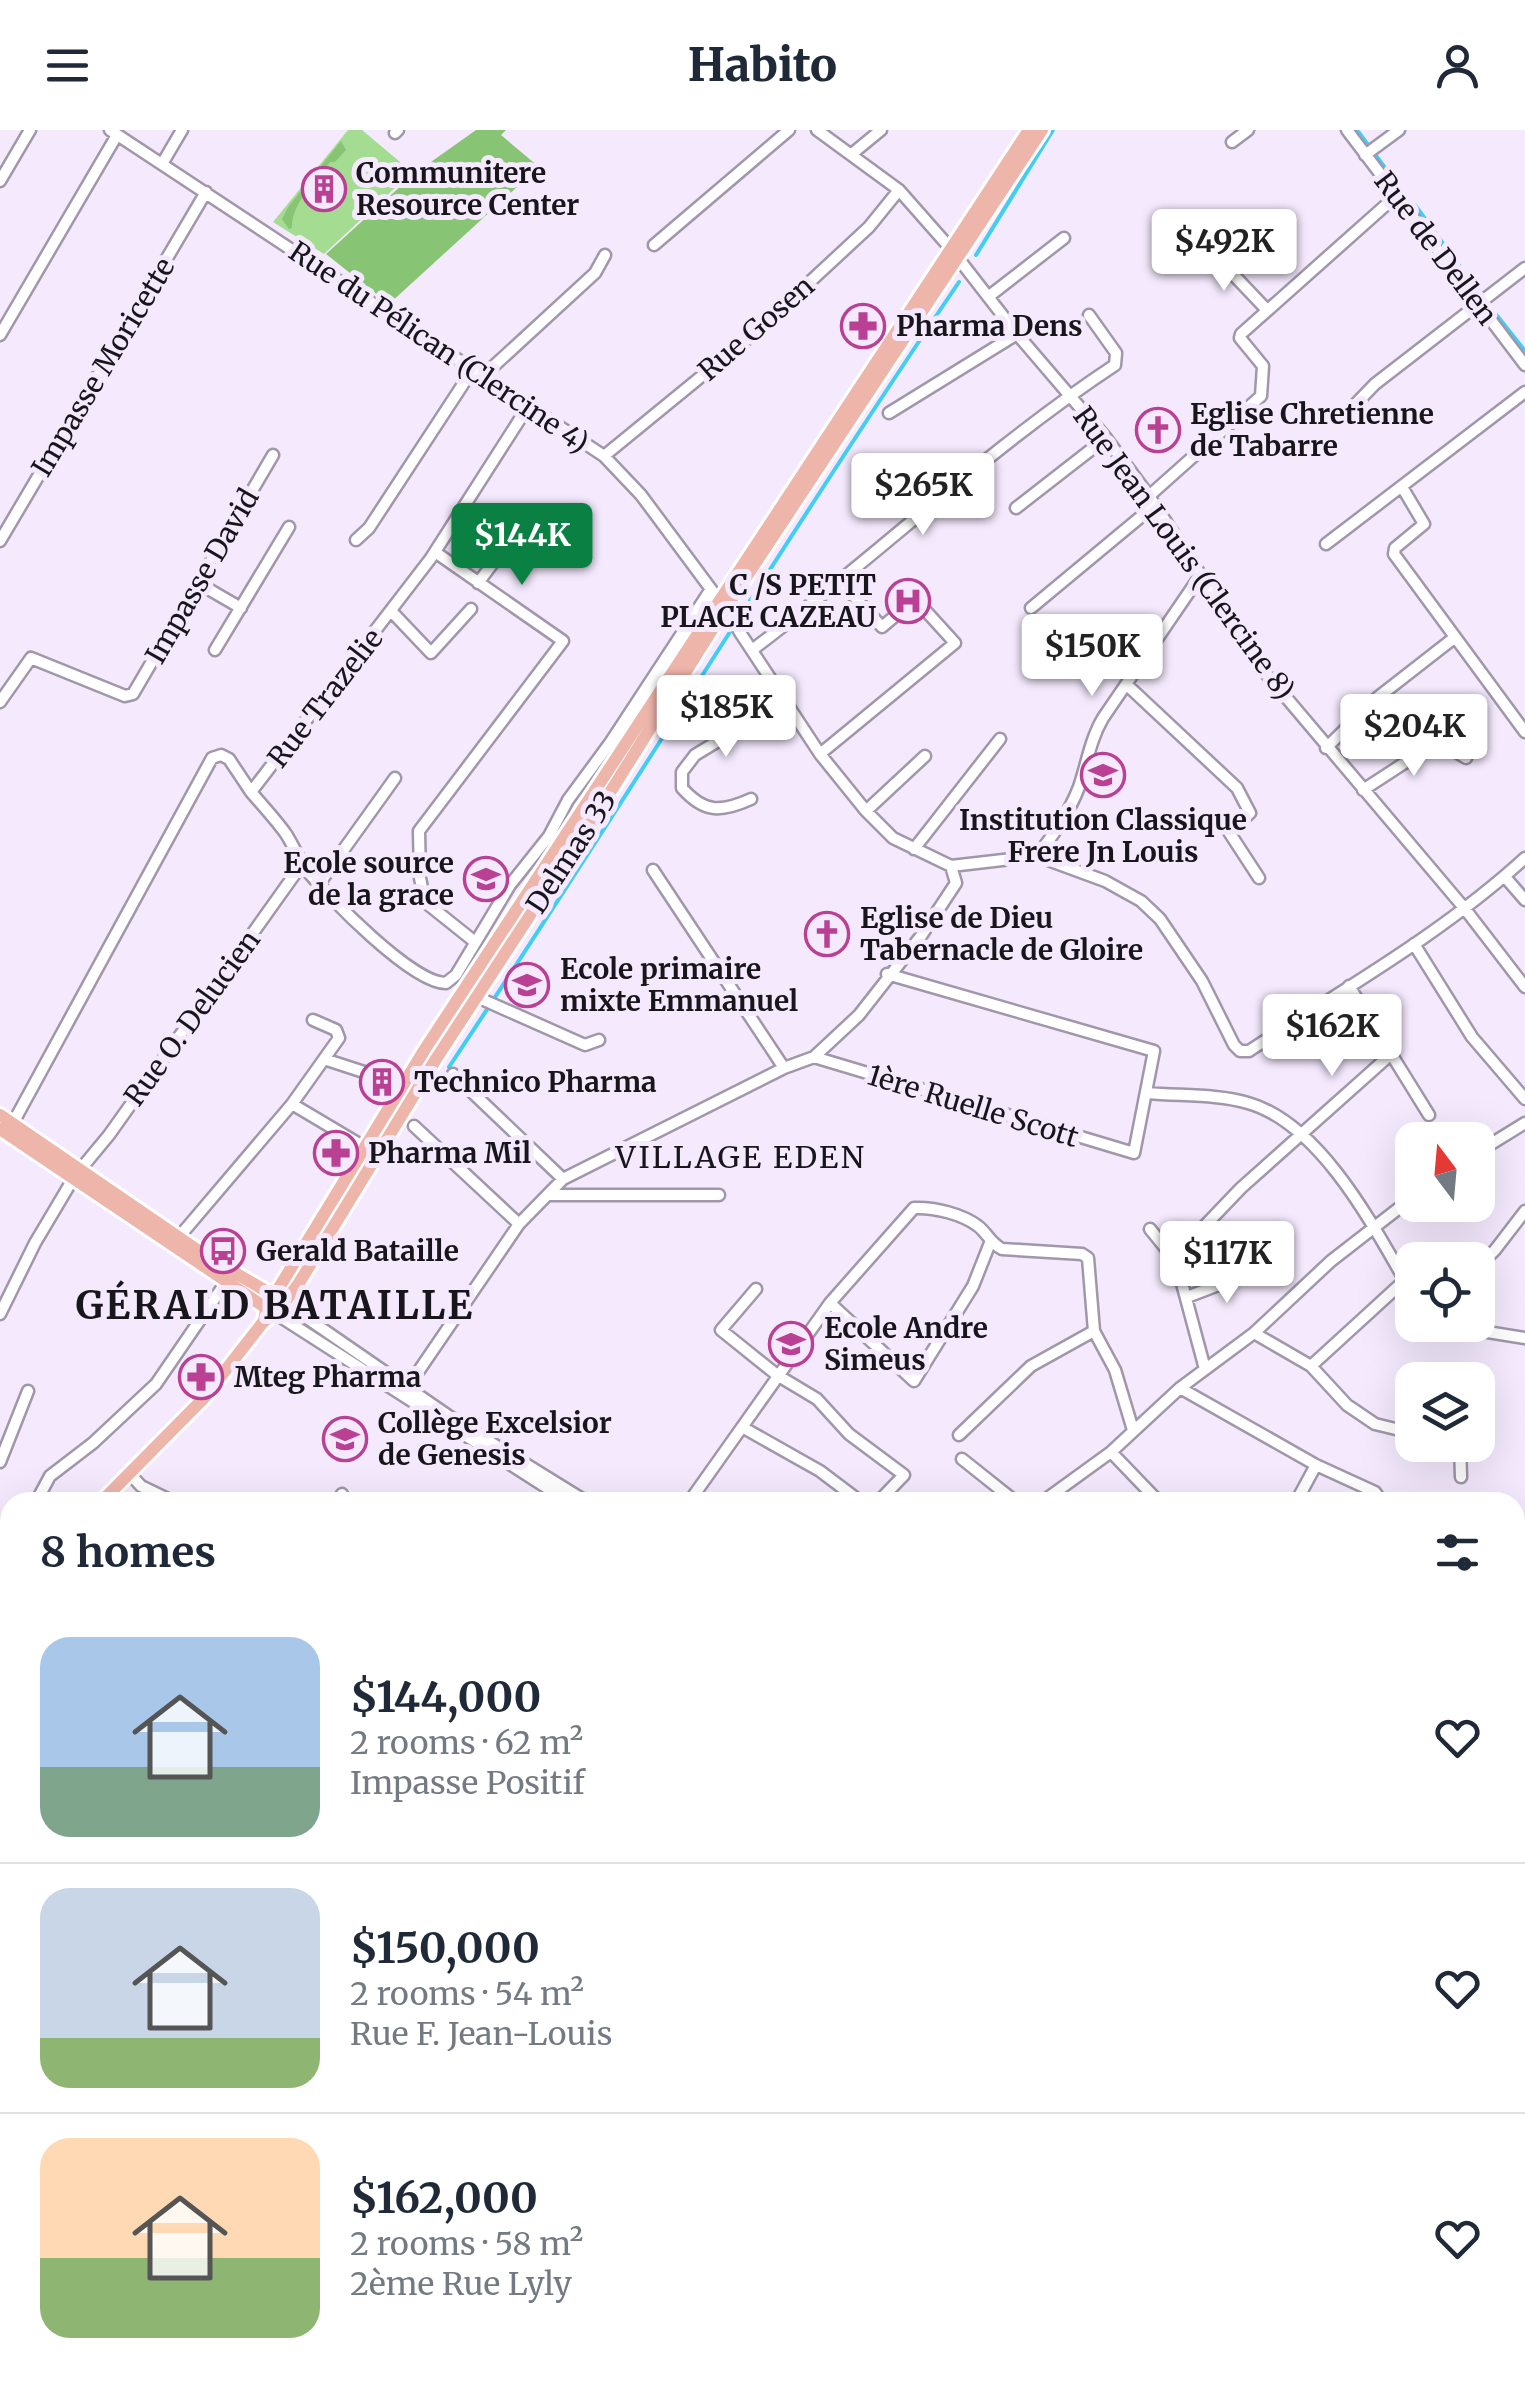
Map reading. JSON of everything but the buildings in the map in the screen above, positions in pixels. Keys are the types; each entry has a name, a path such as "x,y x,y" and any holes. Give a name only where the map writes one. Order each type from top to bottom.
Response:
{"main road":[{"name":"Delmas 33","path":"955,254 1029,130"},
{"name":"Delmas 33","path":"273,1308 425,1049 719,599 1042,130"},
{"name":"Delmas 33","path":"111,1492 203,1399 273,1308 477,997 719,599"},
{"path":"4,1122 226,1282 273,1308"},
{"path":"77,1174 179,1237 273,1308"}],"street":[{"path":"0,181 30,130"},
{"path":"162,164 182,130"},
{"path":"654,245 788,130"},
{"name":"Rue Jean Louis (Clercine 8)","path":"818,130 899,190 955,254 1152,500 1263,670 1465,908 1525,987"},
{"path":"853,153 880,130"},
{"path":"1232,142 1248,130"},
{"name":"Rue de Dellen","path":"1347,130 1525,365"},
{"path":"1365,155 1399,130"},
{"path":"0,335 114,132"},
{"name":"Rue du Pélican (Clercine 4)","path":"114,132 604,456 641,496 719,599"},
{"name":"Rue Gosen","path":"604,456 758,330 869,228 899,190"},
{"name":"Impasse Moricette","path":"0,541 206,192"},
{"path":"1032,608 1261,396 1262,366 1240,336 1396,196"},
{"path":"988,298 1064,238"},
{"path":"1211,251 1266,309"},
{"path":"356,540 369,528 478,372 594,273 606,255"},
{"path":"1347,414 1375,384 1525,268"},
{"path":"752,650 1070,395 1115,366 1116,353 1089,316"},
{"path":"889,413 1017,334"},
{"path":"1326,544 1525,392"},
{"name":"Rue Trazelie","path":"4,1122 212,758 221,755 229,759 251,792 392,612 527,408"},
{"path":"1016,508 1106,438"},
{"name":"Impasse David","path":"0,702 31,658 130,696 273,455"},
{"path":"1402,487 1424,524 1395,548 1394,554 1525,732"},
{"path":"215,650 289,528"},
{"path":"478,583 508,544"},
{"path":"434,552 561,637 562,645 419,832 425,902 475,942"},
{"path":"1037,856 1060,826 1078,788 1095,731 1200,576"},
{"path":"820,754 955,643 915,598 882,627 841,582"},
{"path":"198,583 240,608"},
{"path":"251,792 285,834 302,864 354,920 418,974 436,984 446,983 456,975 475,942 719,599"},
{"path":"392,612 431,652 471,608"},
{"path":"740,631 820,754 866,811 894,838 951,866 1037,856 1105,880 1141,901 1160,919 1202,981 1240,1051 1249,1051 1414,944 1525,858"},
{"path":"1326,748 1377,698 1454,638"},
{"path":"1126,685 1236,788 1250,813 1229,832 1260,878"},
{"path":"751,798 729,809 711,811 682,788 682,772 695,755 784,701"},
{"path":"914,849 1000,739"},
{"path":"1363,790 1432,745 1442,744 1466,758"},
{"path":"866,811 926,756"},
{"path":"319,884 395,778"},
{"name":"Rue O. Delucien","path":"0,1314 35,1243 77,1174 302,864"},
{"path":"405,1390 519,1224 562,1179 784,1068 814,1057 859,1014 921,936 956,883 951,866"},
{"path":"653,870 784,1068"},
{"path":"1504,877 1525,900"},
{"path":"1414,944 1472,1036 1525,1099"},
{"path":"888,974 1154,1051 1148,1094 1245,1101 1260,1107 1300,1133 1347,1184 1395,1263"},
{"path":"1349,986 1430,1115"},
{"path":"477,997 585,1045 598,1040"},
{"path":"179,1237 292,1104 339,1034 313,1020"},
{"path":"1174,1258 1241,1188 1390,1055"},
{"name":"1ère Ruelle Scott","path":"814,1057 1133,1154 1148,1094"},
{"path":"324,1058 370,1074"},
{"path":"453,1074 562,1179"},
{"path":"292,1104 366,1148"},
{"path":"1495,1141 1525,1122"},
{"path":"414,1126 519,1224"},
{"path":"548,1194 719,1195"},
{"path":"696,1492 830,1303 914,1208 929,1207 974,1223 990,1243 1002,1248 1082,1254 1088,1258 1094,1331 1116,1370 1133,1430"},
{"path":"1056,1492 1111,1452 1180,1388 1254,1333 1331,1261 1395,1211"},
{"path":"1495,1250 1525,1211"},
{"path":"1150,1229 1174,1258 1205,1370"},
{"path":"830,1303 910,1380 916,1380 973,1286 990,1243"},
{"path":"1187,1297 1214,1290 1250,1273"},
{"path":"41,1492 50,1476 93,1443 156,1384 226,1282"},
{"path":"756,1289 721,1330 777,1374 817,1399 849,1434 904,1475 888,1492"},
{"path":"1311,1366 1395,1289"},
{"path":"273,1308 572,1492"},
{"path":"959,1435 1031,1366 1094,1331"},
{"path":"1254,1333 1311,1366 1347,1405 1375,1424 1395,1429"},
{"path":"1495,1333 1525,1338"},
{"path":"1180,1388 1316,1464 1375,1492"},
{"path":"405,1390 490,1454 553,1492"},
{"path":"0,1462 28,1392"},
{"path":"742,1427 820,1471 848,1492"},
{"path":"1111,1452 1149,1492"},
{"path":"962,1460 1003,1492"},
{"path":"1461,1462 1461,1477"},
{"path":"1301,1492 1316,1464"},
{"path":"130,1474 149,1492"}],"green space":[{"path":"348,130 362,130 412,172 324,254 273,222"},
{"path":"476,130 506,130 501,135 539,167 389,304 326,254 414,174"},
{"path":"341,141 346,150 330,162 305,193 289,229 282,219 288,207"}],"waterway":[{"path":"976,255 1053,130"},
{"path":"1357,130 1400,188"},
{"path":"1415,205 1479,293"},
{"path":"449,1067 959,282"},
{"path":"1487,303 1525,351"}],"place":[{"name":"Communitere Resource Center","path":"324,189"},
{"name":"Pharma Dens","path":"863,326"},
{"name":"Eglise Chretienne de Tabarre","path":"1158,430"},
{"name":"C /S PETIT PLACE CAZEAU","path":"908,601"},
{"name":"Institution Classique Frere Jn Louis","path":"1103,775"},
{"name":"Ecole source de la grace","path":"486,879"},
{"name":"Eglise de Dieu Tabernacle de Gloire","path":"827,934"},
{"name":"Ecole primaire mixte Emmanuel","path":"527,985"},
{"name":"Technico Pharma","path":"382,1082"},
{"name":"Pharma Mil","path":"336,1153"},
{"name":"Gerald Bataille","path":"223,1251"},
{"name":"Ecole Andre Simeus","path":"791,1344"},
{"name":"Mteg Pharma","path":"201,1377"},
{"name":"Collège Excelsior de Genesis","path":"345,1439"}],"district":[{"name":"VILLAGE EDEN","path":"741,1157"},
{"name":"GÉRALD BATAILLE","path":"275,1305"}]}
